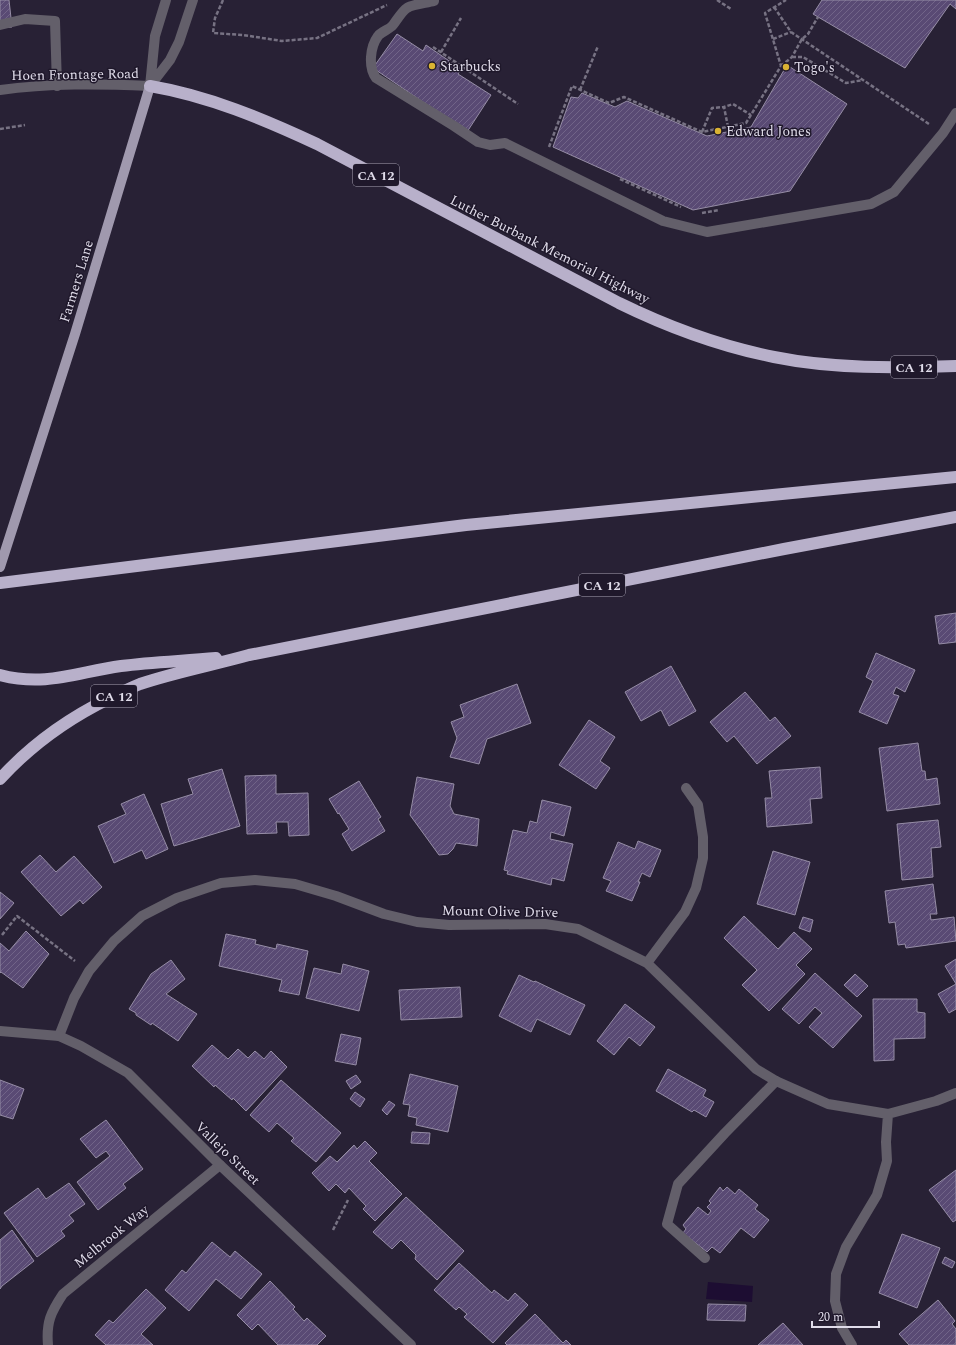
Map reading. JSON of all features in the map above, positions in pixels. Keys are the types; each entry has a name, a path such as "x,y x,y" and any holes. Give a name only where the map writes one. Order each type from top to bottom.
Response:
{"highway":[{"name":"Luther Burbank Memorial Highway","path":"150,86 187,93 210,100 287,130 619,303 644,315 706,339 775,357 839,365 905,368 956,366"},
{"path":"0,583 466,525 956,477"},
{"name":"CA 12","path":"0,779 27,752 47,736 90,708 139,685 249,655 800,546 956,517"},
{"path":"0,675 30,680 53,679 120,666 249,655"}],"main road":[{"name":"Farmers Lane","path":"0,567 75,334 150,86"}],"street":[{"name":"Farmers Lane","path":"150,86 155,36 166,0"},
{"path":"150,86 170,60 179,42 193,0"},
{"path":"434,1 406,8 391,27 378,36 373,48 371,68 376,78 478,142 490,145 505,142 663,221 707,232 871,204 894,192 943,133 956,113"},
{"path":"0,25 25,19 55,21 57,86"},
{"name":"Hoen Frontage Road","path":"0,90 109,84 150,86"},
{"path":"647,963 685,912 696,888 703,858 703,837 698,805 686,788"},
{"name":"Mount Olive Drive","path":"59,1036 74,998 89,971 114,941 142,916 177,898 221,883 255,880 295,884 336,896 384,914 417,922 449,925 545,924 578,929 647,963 756,1069 776,1081 828,1104 888,1114 936,1101 956,1093"},
{"name":"Vallejo Street","path":"0,1031 59,1036 81,1046 128,1073 220,1165 411,1345"},
{"path":"705,1258 667,1224 678,1184 776,1081"},
{"path":"852,1345 842,1328 835,1301 836,1274 846,1247 877,1195 887,1162 886,1142 888,1114"},
{"name":"Melbrook Way","path":"48,1345 46,1330 52,1310 63,1294 220,1165"}],"path":[{"path":"223,0 215,18 213,33 243,34 282,41 317,38 391,4"},
{"path":"717,0 730,9"},
{"path":"781,66 765,13 786,0"},
{"path":"774,7 791,32 943,133"},
{"path":"543,161 572,86 609,102 624,97 702,132 746,123 781,66 792,57 802,39 808,34 818,17"},
{"path":"441,52 461,18"},
{"path":"773,40 791,32"},
{"path":"580,90 598,46"},
{"path":"433,47 518,104"},
{"path":"792,57 803,56 846,83 863,80"},
{"path":"702,132 712,108 724,107 733,104 751,115"},
{"path":"724,107 728,127"},
{"path":"0,129 25,125"},
{"path":"549,147 556,150"},
{"path":"619,179 683,208"},
{"path":"697,214 719,210"},
{"path":"2,935 17,916 89,971"},
{"path":"333,1230 348,1200"}],"shaded area":[{"path":"708,1282 753,1286 752,1302 706,1299"}],"building":[{"path":"0,0 9,0 12,27 0,28"},
{"path":"822,0 956,0 956,9 950,4 905,68 813,14"},
{"path":"397,34 423,51 426,45 461,69 458,74 491,95 467,132 373,68"},
{"path":"787,65 847,104 790,191 693,210 553,147 571,97 578,98 582,93 615,107 627,101 707,136 751,127"},
{"path":"956,613 956,642 939,644 935,616"},
{"path":"876,653 915,670 905,692 896,687 893,694 899,696 887,724 859,712 873,681 866,677"},
{"path":"671,666 696,711 669,726 661,710 641,721 625,692"},
{"path":"517,684 531,723 487,739 479,764 450,757 457,738 451,722 464,717 460,705"},
{"path":"745,692 770,721 775,717 791,736 757,764 734,736 727,742 710,722"},
{"path":"589,720 615,737 600,761 610,768 596,789 559,765"},
{"path":"918,743 922,771 925,771 926,780 937,778 940,804 887,811 879,748"},
{"path":"820,767 822,798 810,799 812,823 767,827 765,798 772,798 769,771"},
{"path":"222,769 240,826 174,846 161,804 193,794 188,779"},
{"path":"276,775 276,794 308,793 309,835 289,836 288,822 276,822 277,833 247,834 245,776"},
{"path":"417,777 454,784 450,806 454,814 479,819 477,846 456,843 448,854 439,855 410,815"},
{"path":"359,781 381,817 378,819 385,831 352,851 342,834 349,829 329,799"},
{"path":"144,794 168,849 146,859 142,850 114,863 98,826 126,814 121,804"},
{"path":"542,800 571,807 564,836 551,832 550,839 573,844 564,881 552,878 551,885 507,874 508,871 504,870 513,830 527,833 530,821 537,823"},
{"path":"938,820 941,847 931,848 933,877 902,880 897,824"},
{"path":"638,841 661,850 650,877 642,873 632,901 606,891 611,881 603,878 618,842 635,849"},
{"path":"773,851 810,862 795,915 757,904"},
{"path":"40,855 56,872 74,856 102,887 83,904 80,900 61,916 21,872"},
{"path":"933,884 937,914 930,914 931,920 954,917 956,941 906,948 905,944 898,945 895,922 889,923 885,891"},
{"path":"0,892 14,903 0,919"},
{"path":"744,916 778,949 794,932 812,949 796,965 805,974 769,1011 742,985 757,970 724,938"},
{"path":"803,917 813,920 810,932 799,928"},
{"path":"26,931 49,954 23,988 1,972 0,973 0,943 9,951"},
{"path":"226,934 256,940 255,944 276,949 277,944 308,951 299,995 279,991 282,980 219,966"},
{"path":"956,959 956,984 945,966"},
{"path":"171,960 185,979 166,994 197,1014 178,1041 152,1023 151,1025 129,1009 151,974"},
{"path":"343,964 369,971 359,1011 306,998 314,968 341,974"},
{"path":"815,973 862,1016 833,1048 809,1027 822,1013 815,1007 799,1024 782,1009"},
{"path":"855,974 868,986 857,997 844,985"},
{"path":"519,975 585,1005 570,1035 537,1019 531,1032 499,1016"},
{"path":"956,984 956,1009 949,1013 938,994"},
{"path":"460,987 462,1017 401,1020 399,990"},
{"path":"873,999 917,999 917,1012 925,1013 925,1038 894,1039 894,1060 874,1061"},
{"path":"625,1004 655,1027 640,1046 629,1037 614,1055 597,1041"},
{"path":"341,1034 361,1038 356,1065 335,1061"},
{"path":"212,1045 228,1059 238,1049 248,1058 255,1051 264,1059 271,1051 287,1067 246,1111 233,1098 232,1100 215,1085 214,1087 192,1066"},
{"path":"668,1069 706,1090 703,1096 714,1102 706,1117 694,1110 692,1112 656,1091"},
{"path":"410,1074 458,1086 448,1132 416,1125 417,1118 408,1116 410,1105 403,1104"},
{"path":"356,1075 361,1082 351,1089 346,1081"},
{"path":"0,1080 24,1089 13,1119 0,1115"},
{"path":"281,1080 341,1133 316,1162 291,1141 294,1138 277,1123 269,1132 250,1115"},
{"path":"355,1092 365,1099 360,1107 350,1099"},
{"path":"389,1101 395,1105 387,1115 382,1110"},
{"path":"106,1120 143,1169 123,1184 126,1188 98,1210 77,1182 110,1156 106,1151 96,1158 80,1139"},
{"path":"412,1132 430,1133 429,1144 411,1143"},
{"path":"365,1141 377,1153 369,1161 402,1194 375,1221 363,1209 366,1206 349,1188 345,1193 336,1184 329,1191 312,1173 330,1156 337,1162 354,1145 357,1149"},
{"path":"956,1170 956,1220 953,1222 929,1190"},
{"path":"69,1183 85,1204 69,1215 74,1221 61,1231 65,1236 37,1257 4,1213 38,1188 46,1199"},
{"path":"720,1187 723,1191 727,1187 735,1194 739,1189 758,1205 755,1209 769,1220 754,1238 741,1228 720,1253 712,1247 707,1252 683,1233 686,1229 683,1225 698,1207 708,1215 711,1211 707,1207 711,1203 709,1201"},
{"path":"406,1197 464,1251 437,1280 415,1259 416,1255 401,1240 392,1249 373,1232"},
{"path":"12,1230 34,1261 0,1289 0,1240"},
{"path":"902,1234 940,1248 917,1308 879,1293"},
{"path":"212,1242 230,1257 235,1251 262,1274 241,1299 216,1279 189,1311 165,1290 182,1270 186,1273"},
{"path":"945,1257 955,1262 952,1268 942,1263"},
{"path":"459,1263 492,1293 494,1290 508,1301 515,1293 528,1305 493,1343 464,1317 467,1314 459,1307 456,1310 434,1290"},
{"path":"270,1281 295,1307 293,1309 304,1321 307,1318 326,1336 317,1345 278,1345 258,1324 252,1330 237,1315"},
{"path":"146,1289 166,1308 141,1334 153,1345 106,1345 95,1335 109,1320 113,1323"},
{"path":"938,1300 955,1321 952,1324 956,1329 956,1345 909,1345 899,1334"},
{"path":"708,1304 746,1305 745,1321 707,1320"},
{"path":"535,1314 563,1343 566,1340 571,1345 507,1345 505,1343"},
{"path":"783,1323 803,1345 758,1345"}],"place":[{"name":"Starbucks","path":"432,66"},
{"name":"Togo's","path":"786,67"},
{"name":"Edward Jones","path":"718,131"}]}
